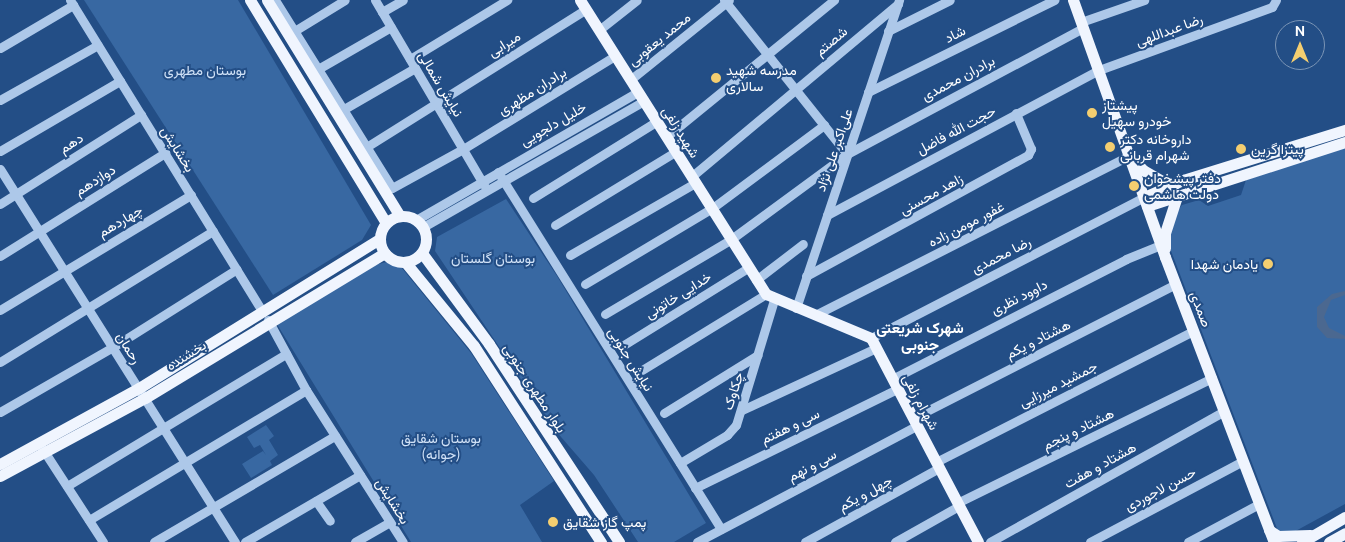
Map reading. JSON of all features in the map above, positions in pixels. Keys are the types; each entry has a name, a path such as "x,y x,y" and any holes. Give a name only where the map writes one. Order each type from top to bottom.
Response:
{"main road":[{"path":"250,0 386,223"},
{"path":"267,0 400,216 420,224 426,243 422,253 406,263 396,262 384,253 380,240 386,223 400,216"},
{"name":"صمدی","path":"1074,0 1165,257 1274,542"},
{"name":"شهید زلفی","path":"583,4 756,280"},
{"path":"1145,201 1293,152 1345,130"},
{"path":"1293,152 1345,142"},
{"path":"1128,154 1144,170 1177,189"},
{"path":"1165,257 1165,233 1177,189"},
{"name":"بخشنده","path":"0,476 42,448 142,393 266,316 380,240"},
{"name":"بخشنده","path":"266,316 384,253"},
{"name":"بلوار مطهری جنوبی","path":"422,253 489,344 619,542"},
{"name":"بلوار مطهری جنوبی","path":"406,263 474,346 601,542"},
{"path":"756,280 770,297 815,315 873,343"},
{"name":"شهرام زلفی","path":"873,343 978,542"},
{"name":"بخشنده","path":"0,464 42,448"},
{"path":"1302,542 1345,517"},
{"path":"1269,530 1278,536 1314,535"},
{"path":"1329,542 1345,533"}],"street":[{"path":"276,0 368,146"},
{"path":"296,30 345,0"},
{"name":"نیایش شمالی","path":"375,0 487,191"},
{"path":"382,12 403,0"},
{"path":"410,59 507,0"},
{"path":"600,30 637,0"},
{"path":"666,137 834,0"},
{"path":"888,31 950,0"},
{"name":"شاد","path":"868,92 1054,0"},
{"name":"برادران محمدی","path":"605,314 730,240 847,154 1082,25 1144,0"},
{"path":"726,1 847,154"},
{"name":"محمد یعقوبی","path":"630,80 726,1"},
{"path":"0,48 72,2"},
{"name":"بخشایش","path":"72,2 266,316 306,390 403,542"},
{"name":"علی‌اکبر علی نژاد","path":"796,308 898,2"},
{"name":"شصتم","path":"570,255 693,180 898,2"},
{"name":"رضا عبداللهی","path":"1098,70 1272,7 1276,2"},
{"name":"میرابی","path":"368,146 436,103 583,4"},
{"path":"318,69 391,27"},
{"path":"0,100 98,45"},
{"name":"برادران مظهری","path":"368,146 392,188 463,149 615,56"},
{"path":"344,109 415,68"},
{"name":"حجت الله فاضل","path":"827,215 1098,70"},
{"path":"0,151 120,81"},
{"name":"خلیل دلجویی","path":"482,182 641,96"},
{"name":"خلیل دلجویی","path":"504,181 641,96"},
{"name":"زاهد محسنی","path":"806,276 1028,156 1031,150 1016,113"},
{"name":"دهم","path":"0,204 141,115"},
{"path":"533,198 657,122"},
{"path":"585,284 711,209 824,125"},
{"path":"555,225 675,152"},
{"name":"دوازدهم","path":"0,256 165,153"},
{"name":"غفور مومن زاده","path":"815,315 1128,154"},
{"name":"رحمان","path":"0,169 236,542"},
{"name":"نیایش جنوبی","path":"498,172 721,529"},
{"path":"420,224 504,181"},
{"path":"420,224 482,182"},
{"name":"چهاردهم","path":"0,310 191,195"},
{"name":"رضا محمدی","path":"742,410 1145,201"},
{"path":"0,362 213,231"},
{"path":"756,280 803,244"},
{"name":"داوود نظری","path":"895,384 1126,259 1161,245"},
{"path":"0,412 113,347 236,268"},
{"name":"خدایی خاتونی","path":"622,346 748,268"},
{"name":"هشتاد و یکم","path":"914,422 1176,284"},
{"path":"642,370 770,297"},
{"name":"چکاوک","path":"680,463 727,435 742,410 758,355 770,297"},
{"name":"جمشید میرزایی","path":"937,465 1193,331"},
{"path":"67,486 162,426 286,354"},
{"path":"664,413 758,355"},
{"name":"هشتاد و پنجم","path":"895,542 958,505 1212,378"},
{"name":"سی و هفتم","path":"695,488 895,384"},
{"path":"89,520 186,464 306,390"},
{"name":"هشتاد و هفت","path":"990,542 1224,411"},
{"name":"سی و نهم","path":"721,529 914,422"},
{"path":"154,542 212,505 335,436"},
{"path":"42,448 103,542"},
{"name":"حسن لاجوردی","path":"1090,542 1243,460"},
{"name":"چهل و یکم","path":"805,542 937,465"},
{"path":"245,542 360,475"},
{"path":"316,501 330,521"},
{"path":"1188,542 1260,504"},
{"path":"355,542 390,522"},
{"path":"698,542 721,529"}],"green space":[{"name":"بوستان مطهری","path":"84,0 238,0 371,225 362,240 273,295"},
{"path":"1345,147 1345,504 1292,533 1278,531 1168,243 1173,217 1182,205 1199,200 1208,206 1241,195 1246,180"},
{"name":"بوستان گلستان","path":"506,199 557,276 706,523 674,542 638,542 594,475 555,430 435,251 437,237"},
{"name":"بوستان شقایق (جوانه)","path":"387,262 401,267 471,353 554,481 520,505 542,542 411,542 275,321 370,266"},
{"path":"266,425 274,436 269,440 278,455 270,461 272,465 251,478 242,464 263,451 266,455 260,445 254,448 247,437"}],"shaded area":[{"path":"1345,291 1345,295 1331,300 1324,317 1329,328 1345,336 1345,339 1327,338 1317,327 1317,307 1332,294"}],"place":[{"name":"مدرسه شهید سالاری","path":"716,78"},
{"name":"پیشتاز خودرو سهیل","path":"1092,113"},
{"name":"داروخانه دکتر شهرام قربانی","path":"1110,147"},
{"name":"پیتزا گرین","path":"1241,149"},
{"name":"دفتر پیشخوان دولت هاشمی","path":"1134,186"},
{"name":"یادمان شهدا","path":"1268,264"},
{"name":"پمپ گاز شقایق","path":"553,522"}],"district":[{"name":"شهرک شریعتی جنوبی","path":"920,336"}]}
